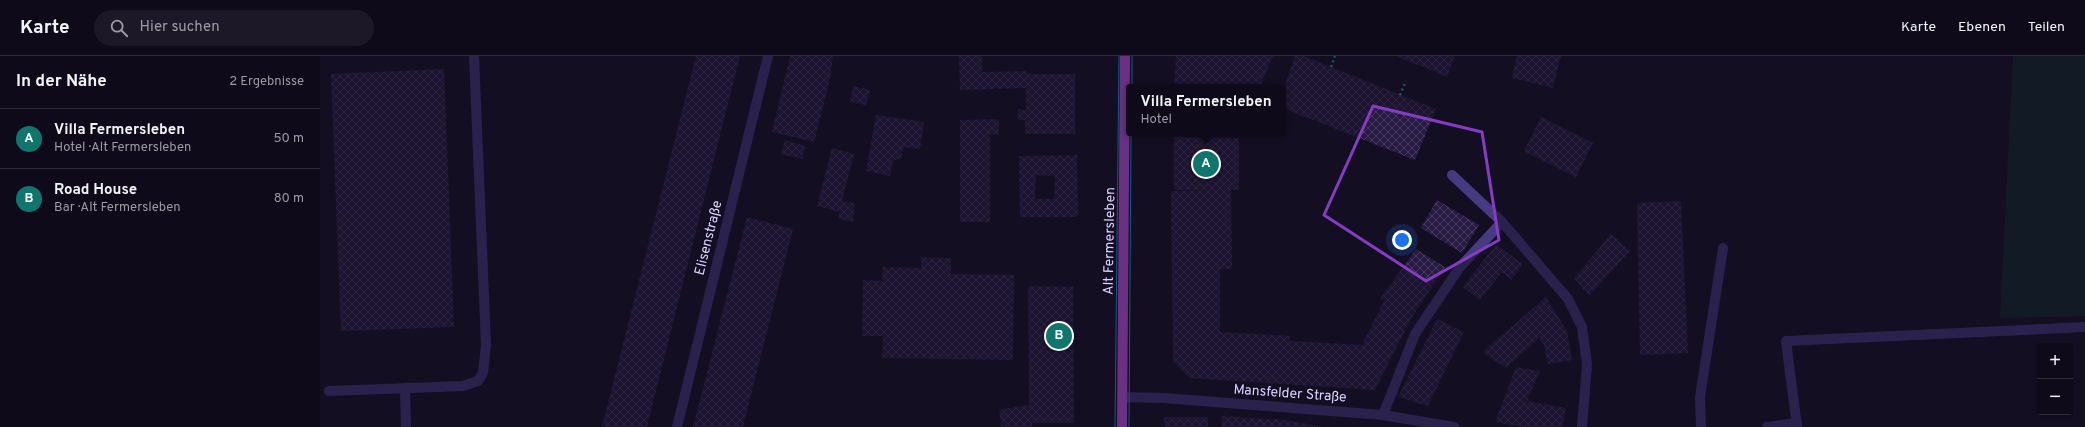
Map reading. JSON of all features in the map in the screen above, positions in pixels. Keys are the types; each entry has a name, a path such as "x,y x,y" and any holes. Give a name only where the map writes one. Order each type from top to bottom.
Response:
{"main road":[{"name":"Alt Fermersleben","path":"1122,427 1125,56"}],"street":[{"path":"329,391 463,386 478,381 483,373 486,345 474,56"},
{"name":"Elisenstraße","path":"677,427 768,56"},
{"path":"1452,175 1502,222 1568,299 1582,327 1587,364 1582,427"},
{"path":"1383,415 1415,334 1460,267 1502,222"},
{"path":"1702,427 1700,397 1723,248"},
{"path":"1767,427 1797,425 1786,341 2085,326"},
{"path":"404,388 406,427"},
{"name":"Mansfelder Straße","path":"1122,397 1164,398 1383,415 1454,427"}],"path":[{"path":"1331,67 1336,56"},
{"path":"1400,95 1406,81"}],"highlighted area":[{"path":"1373,106 1482,132 1499,240 1426,281 1324,215"}],"green space":[{"path":"2013,56 2085,56 2085,316 2000,318"}],"building":[{"path":"696,56 740,56 647,427 602,427"},
{"path":"790,56 833,56 830,79 814,142 772,132"},
{"path":"959,56 982,56 982,72 1026,71 1026,74 1075,74 1075,134 1025,134 1025,120 1018,120 1018,109 1026,110 1026,88 960,90"},
{"path":"1176,56 1273,56 1261,84 1174,84"},
{"path":"1295,56 1303,56 1436,109 1415,160 1286,109 1285,84"},
{"path":"1396,56 1455,56 1447,77"},
{"path":"1517,56 1561,56 1553,88 1512,78"},
{"path":"444,69 454,327 341,331 331,74"},
{"path":"853,86 870,90 866,105 850,102"},
{"path":"876,115 924,122 920,149 904,147 901,159 893,160 890,176 866,171"},
{"path":"1541,117 1593,143 1576,177 1524,151"},
{"path":"999,119 999,134 990,135 990,222 960,222 960,120"},
{"path":"1174,137 1239,138 1239,190 1231,190 1232,269 1220,269 1220,332 1290,336 1290,341 1362,345 1384,301 1380,299 1416,249 1445,267 1412,317 1375,390 1189,378 1173,361 1171,191 1215,191 1174,190"},
{"path":"785,140 805,146 802,159 781,154"},
{"path":"832,148 854,154 842,201 855,203 853,222 838,219 840,212 817,206"},
{"path":"1077,155 1078,217 1020,217 1019,156","holes":["1036,175 1055,176 1054,199 1035,199"]},
{"path":"1437,200 1479,225 1462,253 1421,228"},
{"path":"1681,201 1688,353 1640,355 1637,203"},
{"path":"747,217 793,229 743,427 693,427"},
{"path":"1611,234 1630,251 1589,296 1574,278"},
{"path":"1496,244 1523,264 1511,280 1502,272 1480,300 1463,287"},
{"path":"921,257 951,258 951,274 1014,275 1013,360 882,358 883,336 862,336 863,280 882,281 883,267 921,268"},
{"path":"1028,286 1073,287 1074,423 1032,423 1032,427 1001,427 999,410 1029,405"},
{"path":"1546,297 1567,331 1572,360 1548,364 1544,345 1539,338 1506,368 1482,352"},
{"path":"1437,319 1464,332 1428,406 1398,397"},
{"path":"1516,367 1540,371 1527,401 1566,408 1562,427 1525,427 1495,422"},
{"path":"1222,416 1286,420 1323,427 1222,427"},
{"path":"1164,417 1208,417 1208,427 1164,427"}],"tram line":[{"path":"1115,427 1119,56"},
{"path":"1132,56 1132,84"},
{"path":"1129,427 1131,136"}],"place":[{"name":"Villa Fermersleben","path":"1206,164"},
{"name":"Road House","path":"1059,336"}]}
